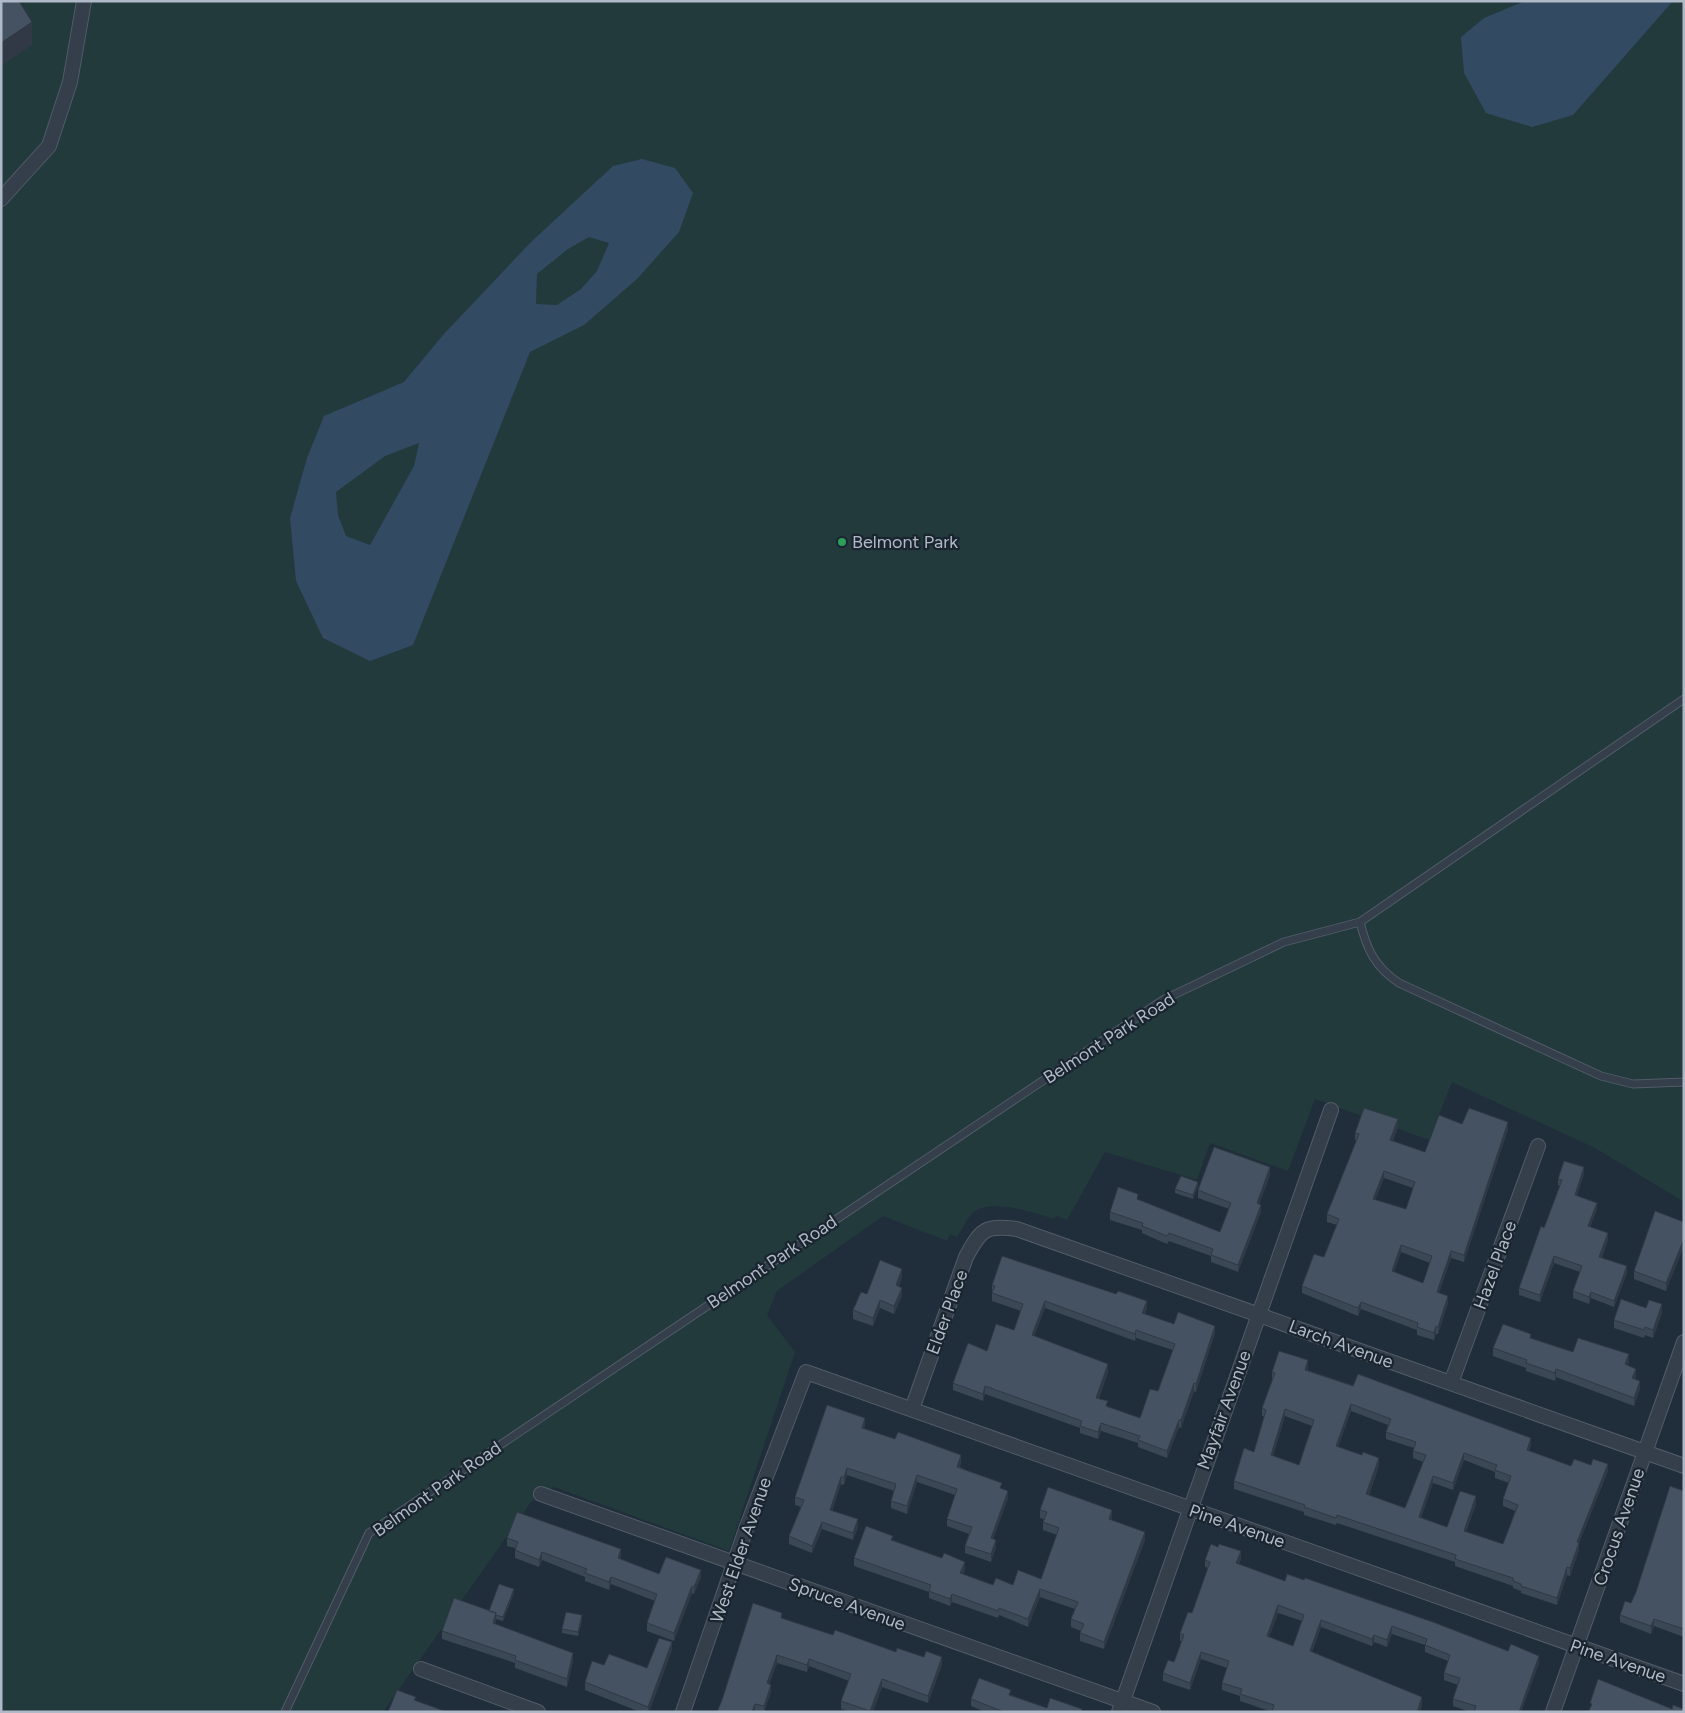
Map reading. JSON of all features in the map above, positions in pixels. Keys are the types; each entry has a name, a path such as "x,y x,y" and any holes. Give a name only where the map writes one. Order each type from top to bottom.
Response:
{"street":[{"path":"1,199 49,146 70,82 84,1"},
{"name":"Mayfair Avenue","path":"1121,1706 1331,1110"},
{"name":"Hazel Place","path":"1451,1383 1538,1146"},
{"name":"Larch Avenue","path":"996,1226 1018,1229 1684,1466"},
{"name":"Elder Place","path":"912,1409 966,1257 978,1235 996,1226"},
{"name":"Crocus Avenue","path":"1553,1712 1684,1342"},
{"name":"Pine Avenue","path":"800,1388 806,1372 1684,1684"},
{"name":"West Elder Avenue","path":"684,1712 746,1529 800,1388"},
{"name":"Spruce Avenue","path":"541,1494 1121,1706 1153,1712"},
{"path":"421,1668 538,1712"}],"lane":[{"name":"Belmont Park Road","path":"285,1712 369,1533 1163,1000 1284,942 1360,922 1684,699"},
{"path":"1360,922 1366,946 1373,959 1399,983 1601,1076 1633,1084 1684,1082"}],"green space":[{"name":"Belmont Park","path":"1,1 1684,1 1684,1202 1595,1148 1452,1082 1429,1140 1315,1099 1288,1171 1210,1143 1197,1180 1105,1152 1067,1220 1056,1216 1054,1219 1014,1208 993,1206 972,1213 957,1237 950,1234 947,1241 883,1216 777,1291 767,1315 795,1352 729,1551 554,1487 531,1502 383,1712 1,1712"}],"water":[{"path":"1525,1 1673,1 1573,115 1532,127 1486,113 1464,73 1461,37 1484,18"},
{"path":"642,159 675,168 693,193 679,232 637,279 584,325 530,352 413,645 370,661 323,638 296,581 290,518 307,458 324,416 404,382 443,335 531,242 613,166","holes":["589,237 609,243 597,271 581,289 557,305 536,304 537,274 568,249","419,443 414,466 370,545 346,536 338,515 336,492 385,456"]}],"building":[{"path":"1,1 19,1 32,22 1,43"},
{"path":"1364,1108 1398,1119 1390,1140 1425,1152 1439,1115 1462,1124 1469,1108 1508,1122 1464,1255 1451,1251 1437,1292 1448,1296 1438,1327 1436,1326 1434,1333 1417,1327 1418,1323 1361,1302 1358,1308 1302,1286 1314,1254 1324,1257 1339,1219 1327,1214 1359,1134 1355,1133","holes":["1384,1171 1415,1182 1406,1209 1373,1199","1401,1245 1432,1256 1423,1283 1392,1271"]},
{"path":"1214,1147 1270,1167 1257,1203 1261,1205 1238,1265 1211,1255 1213,1249 1169,1233 1167,1236 1142,1226 1143,1223 1110,1212 1118,1187 1138,1194 1137,1199 1220,1232 1231,1203 1198,1190"},
{"path":"1564,1161 1584,1167 1575,1195 1597,1203 1588,1226 1608,1233 1599,1257 1627,1266 1614,1301 1591,1292 1589,1297 1573,1291 1582,1266 1554,1256 1540,1295 1519,1288 1541,1226 1544,1228 1562,1180 1558,1179"},
{"path":"1181,1176 1198,1182 1193,1195 1175,1189"},
{"path":"1655,1211 1684,1222 1684,1239 1666,1283 1634,1271"},
{"path":"1002,1256 1116,1294 1118,1291 1147,1301 1142,1313 1174,1324 1178,1312 1215,1326 1196,1384 1194,1383 1181,1420 1179,1420 1167,1451 1138,1440 1140,1436 1101,1423 1098,1432 1080,1426 1082,1421 985,1386 983,1394 953,1383 968,1343 987,1351 996,1324 1014,1330 1023,1304 992,1293 995,1286 992,1285","holes":["1045,1301 1135,1334 1136,1330 1175,1344 1158,1391 1150,1389 1140,1418 1106,1406 1108,1401 1096,1398 1108,1364 1032,1335"]},
{"path":"880,1260 902,1269 896,1285 902,1288 894,1306 880,1300 873,1318 853,1310 861,1292 867,1294"},
{"path":"1621,1299 1646,1308 1649,1300 1662,1304 1653,1330 1645,1327 1644,1330 1614,1320"},
{"path":"1503,1324 1531,1334 1530,1338 1573,1352 1578,1338 1629,1354 1625,1364 1636,1369 1632,1378 1640,1381 1634,1398 1556,1369 1555,1373 1526,1363 1527,1360 1493,1348"},
{"path":"1279,1351 1308,1360 1305,1370 1353,1386 1358,1374 1531,1438 1527,1450 1571,1466 1574,1459 1591,1465 1593,1459 1608,1464 1577,1542 1579,1543 1570,1568 1567,1567 1557,1598 1521,1586 1521,1584 1513,1581 1513,1578 1455,1559 1456,1555 1337,1515 1336,1518 1304,1507 1305,1505 1234,1481 1244,1448 1254,1452 1266,1410 1262,1408 1275,1373 1272,1372","holes":["1351,1404 1391,1419 1386,1432 1416,1442 1413,1451 1426,1455 1405,1508 1366,1494 1379,1458 1363,1452 1362,1455 1336,1446","1285,1409 1314,1420 1299,1465 1271,1455","1464,1453 1497,1465 1495,1470 1511,1476 1503,1499 1518,1505 1503,1544 1464,1531 1476,1496 1460,1491 1447,1527 1419,1517 1433,1476 1453,1483"]},
{"path":"827,1405 865,1418 862,1428 895,1439 898,1432 961,1455 957,1467 1002,1483 1000,1488 1008,1491 991,1538 996,1540 991,1554 965,1546 972,1527 947,1519 957,1489 917,1475 907,1506 891,1501 896,1484 847,1468 844,1477 841,1477 830,1510 858,1519 853,1533 822,1522 812,1546 789,1536 804,1500 795,1497"},
{"path":"1670,1486 1684,1491 1684,1629 1654,1619 1651,1626 1620,1615 1625,1601 1631,1603 1636,1592"},
{"path":"1048,1487 1112,1510 1109,1519 1145,1532 1104,1642 1080,1633 1084,1624 1071,1619 1078,1602 1040,1589 1028,1619 999,1608 998,1611 952,1594 950,1599 929,1591 931,1585 854,1558 866,1526 893,1536 891,1540 942,1558 944,1553 965,1562 960,1573 993,1585 996,1578 1013,1585 1018,1570 1041,1579 1059,1528 1043,1522 1047,1512 1040,1510"},
{"path":"517,1512 621,1549 618,1558 659,1574 666,1557 701,1570 694,1587 692,1586 674,1633 647,1623 657,1594 611,1577 609,1582 585,1573 587,1569 542,1552 539,1560 515,1550 518,1542 507,1538"},
{"path":"1211,1544 1218,1547 1219,1544 1241,1551 1236,1563 1285,1581 1287,1574 1304,1580 1305,1578 1433,1622 1508,1651 1511,1644 1539,1656 1519,1712 1474,1712 1476,1706 1453,1699 1460,1678 1444,1673 1450,1655 1425,1645 1427,1639 1392,1626 1387,1640 1374,1635 1372,1639 1321,1620 1310,1651 1422,1697 1417,1712 1275,1712 1272,1711 1274,1705 1240,1694 1242,1689 1222,1683 1229,1661 1201,1652 1190,1683 1163,1673 1168,1660 1174,1662 1184,1635 1180,1633 1188,1612 1192,1613 1210,1562 1205,1560","holes":["1278,1605 1304,1615 1293,1646 1267,1636"]},
{"path":"499,1584 514,1589 503,1617 489,1611"},
{"path":"454,1598 496,1613 493,1623 573,1653 567,1679 515,1660 516,1656 442,1631"},
{"path":"753,1603 782,1613 781,1618 833,1635 835,1630 896,1652 897,1648 924,1657 926,1651 942,1657 928,1696 882,1679 870,1711 841,1701 851,1674 809,1659 807,1665 777,1655 767,1683 771,1685 764,1706 755,1704 752,1712 717,1712"},
{"path":"566,1612 582,1615 578,1632 562,1629"},
{"path":"659,1638 672,1642 648,1707 585,1682 592,1661 604,1665 609,1654 647,1668"},
{"path":"979,1678 1011,1690 1009,1695 1047,1708 1050,1698 1082,1709 1081,1712 1004,1712 971,1699"},
{"path":"1598,1679 1672,1709 1673,1705 1684,1709 1684,1712 1588,1712 1592,1704 1590,1703"},
{"path":"397,1690 416,1697 414,1700 447,1712 388,1712"}],"place":[{"name":"Belmont Park","path":"842,542"}]}
